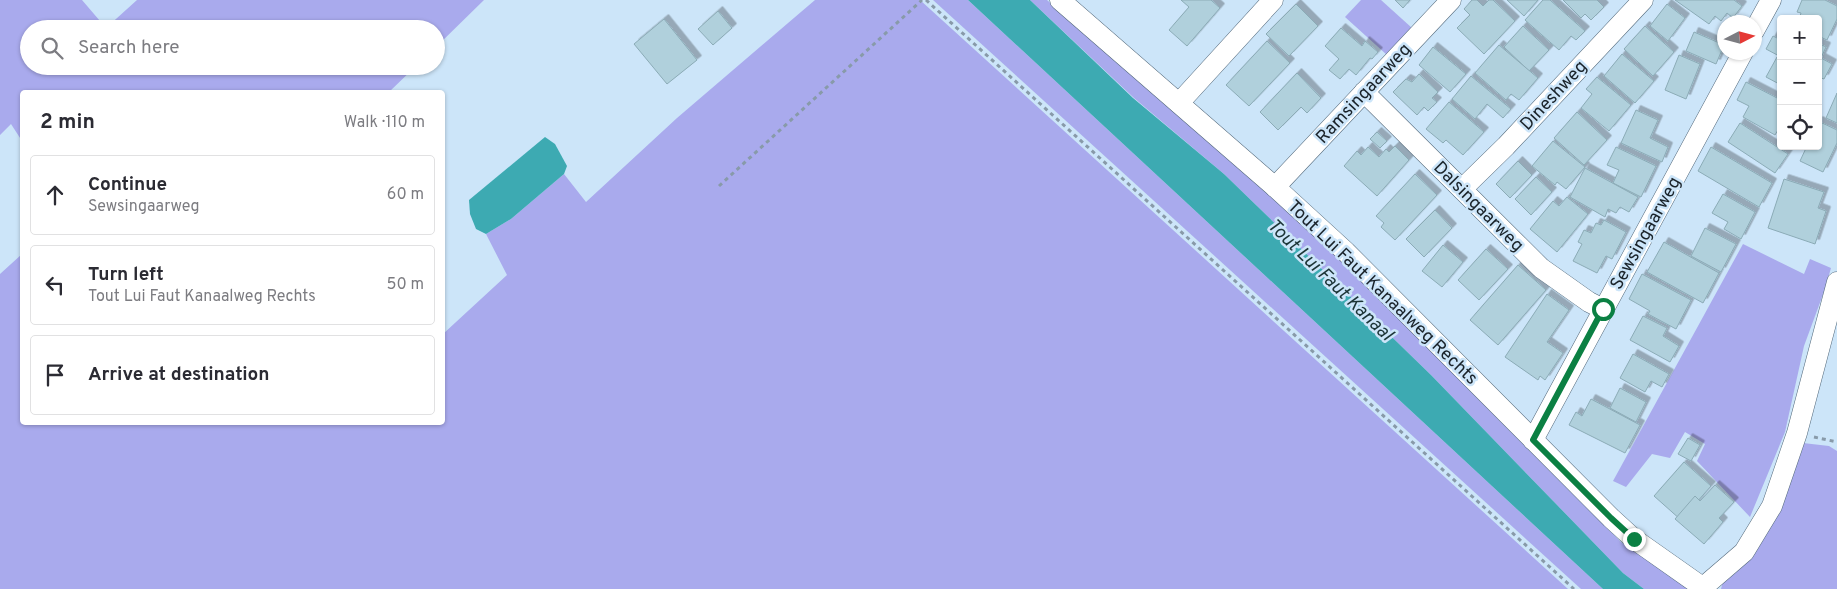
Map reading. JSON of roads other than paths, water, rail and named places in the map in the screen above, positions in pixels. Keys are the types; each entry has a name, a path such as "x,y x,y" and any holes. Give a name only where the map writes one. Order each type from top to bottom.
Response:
{"street":[{"path":"1179,103 1274,0"},
{"name":"Ramsingaarweg","path":"1275,187 1451,0"},
{"name":"Dineshweg","path":"1462,189 1506,146 1643,0"},
{"path":"1762,16 1771,0"},
{"name":"Tout Lui Faut Kanaalweg Rechts","path":"1068,2 1346,252 1611,518 1634,539 1703,588"},
{"name":"Sewsingaarweg","path":"1533,440 1739,60"},
{"name":"Dalsingaarweg","path":"1364,92 1541,268 1589,302 1603,309"},
{"path":"1703,588 1744,552 1772,506 1796,433 1837,282"}],"water":[{"name":"Tout Lui Faut Kanaal","path":"968,0 1030,0 1133,98 1224,174 1431,375 1623,573 1644,589 1603,589"},
{"path":"545,137 555,144 567,166 564,174 511,219 486,234 476,229 470,214 469,200"}]}
